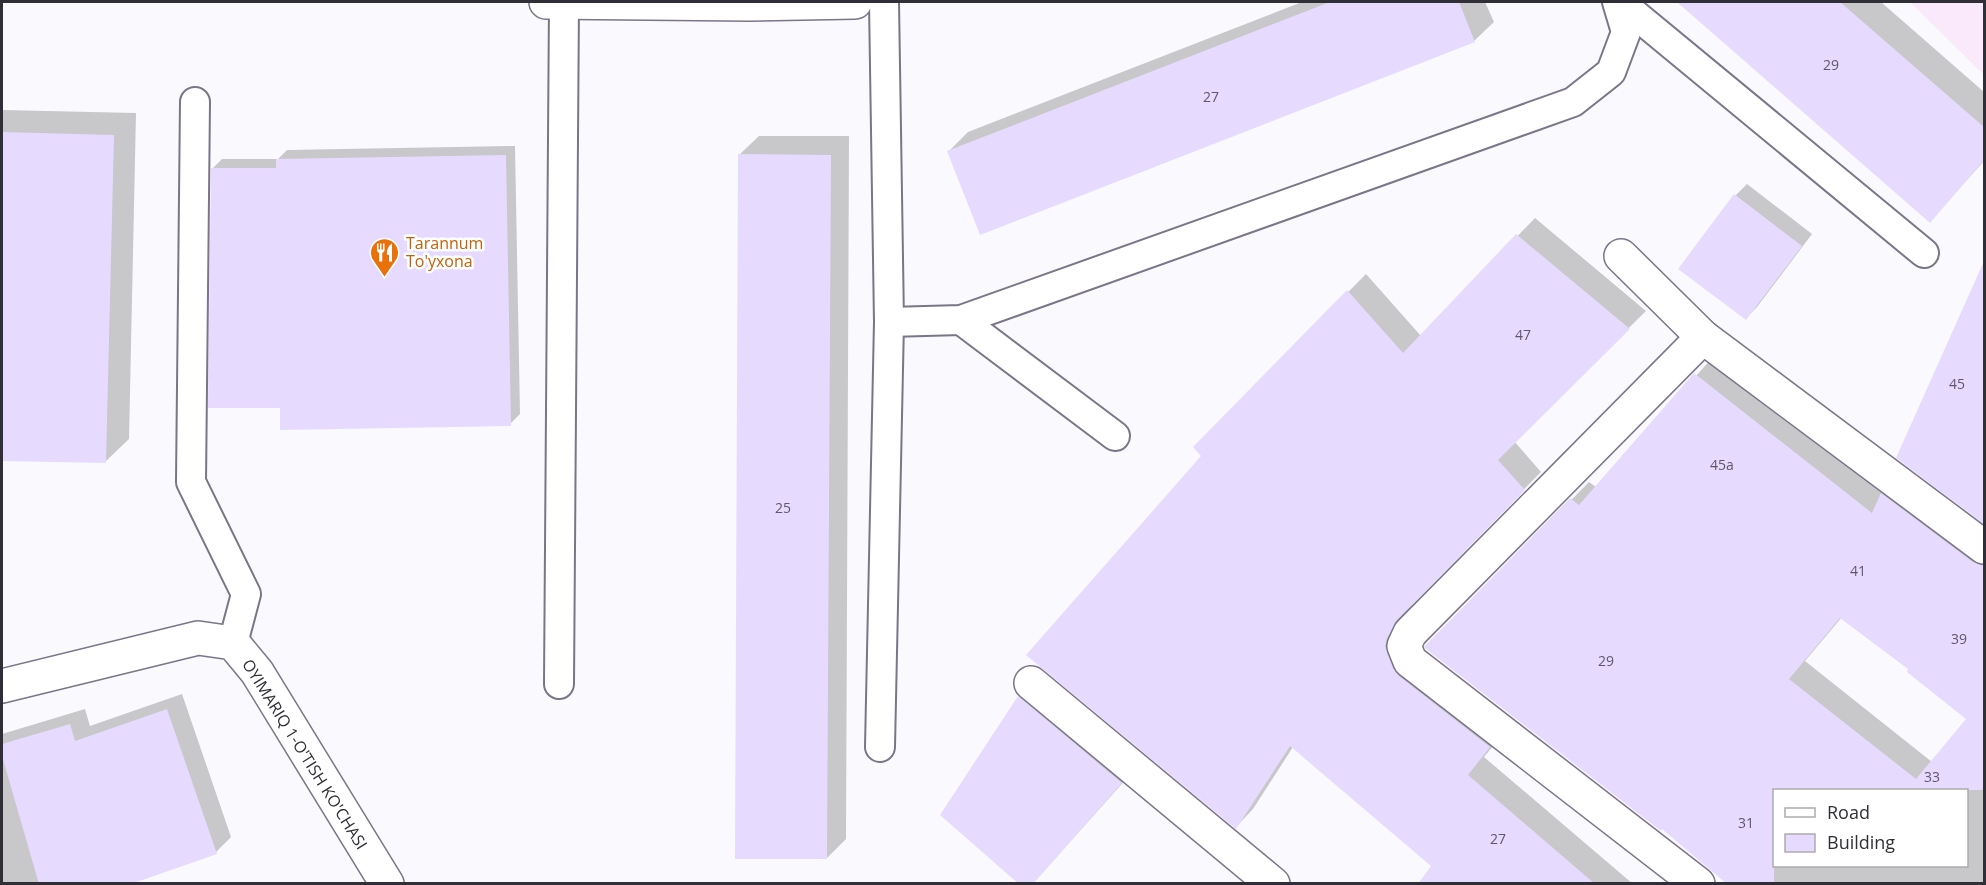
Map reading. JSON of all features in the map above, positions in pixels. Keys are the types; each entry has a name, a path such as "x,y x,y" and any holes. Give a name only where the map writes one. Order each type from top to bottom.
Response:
{"street":[{"path":"546,2 855,2"},
{"path":"1621,256 1703,337 1984,547"},
{"path":"1698,884 1410,661 1404,646 1410,633 1703,337"},
{"name":"OYIMARIQ 1-O'TISH KO'CHASI","path":"2,686 198,638 233,643 256,672 387,884"},
{"path":"1031,683 1273,884"}],"lane":[{"path":"559,684 564,2"},
{"path":"880,747 889,322 884,2"},
{"path":"889,322 961,320 1573,102 1611,72 1626,32 1618,2"},
{"path":"1618,2 1924,253"},
{"path":"195,102 191,482 246,594 233,643"},
{"path":"961,320 1114,436"}],"shaded area":[{"path":"1910,2 1984,2 1984,75"}],"building":[{"path":"1330,2 1459,2 1475,42 980,235 947,151"},
{"path":"1677,2 1840,2 1984,127 1984,160 1930,223"},
{"path":"2,132 114,135 106,463 2,461"},
{"path":"738,154 831,155 827,859 735,859"},
{"path":"506,155 511,426 280,430 280,408 208,408 211,168 276,168 276,159"},
{"path":"1734,194 1802,246 1746,320 1678,269"},
{"path":"1516,234 1630,329 1498,460 1525,490 1397,620 1385,646 1393,668 1399,676 1490,747 1468,775 1595,884 1418,884 1431,866 1290,746 1236,829 1026,655 1201,456 1193,447 1347,290 1403,353"},
{"path":"1984,261 1984,524 1896,458"},
{"path":"1694,373 1872,513 1881,493 1973,562 1984,565 1984,790 1773,789 1774,884 1727,884 1662,829 1661,831 1424,647 1570,498 1579,505","holes":["1840,618 1908,669 1907,672 1966,719 1916,779 1789,679"]},
{"path":"1018,696 1122,783 1033,884 1019,884 940,815"},
{"path":"167,709 217,854 131,884 39,884 2,756 2,744 70,724 75,741"}],"place":[{"name":"Tarannum To'yxona","path":"385,278"}]}
